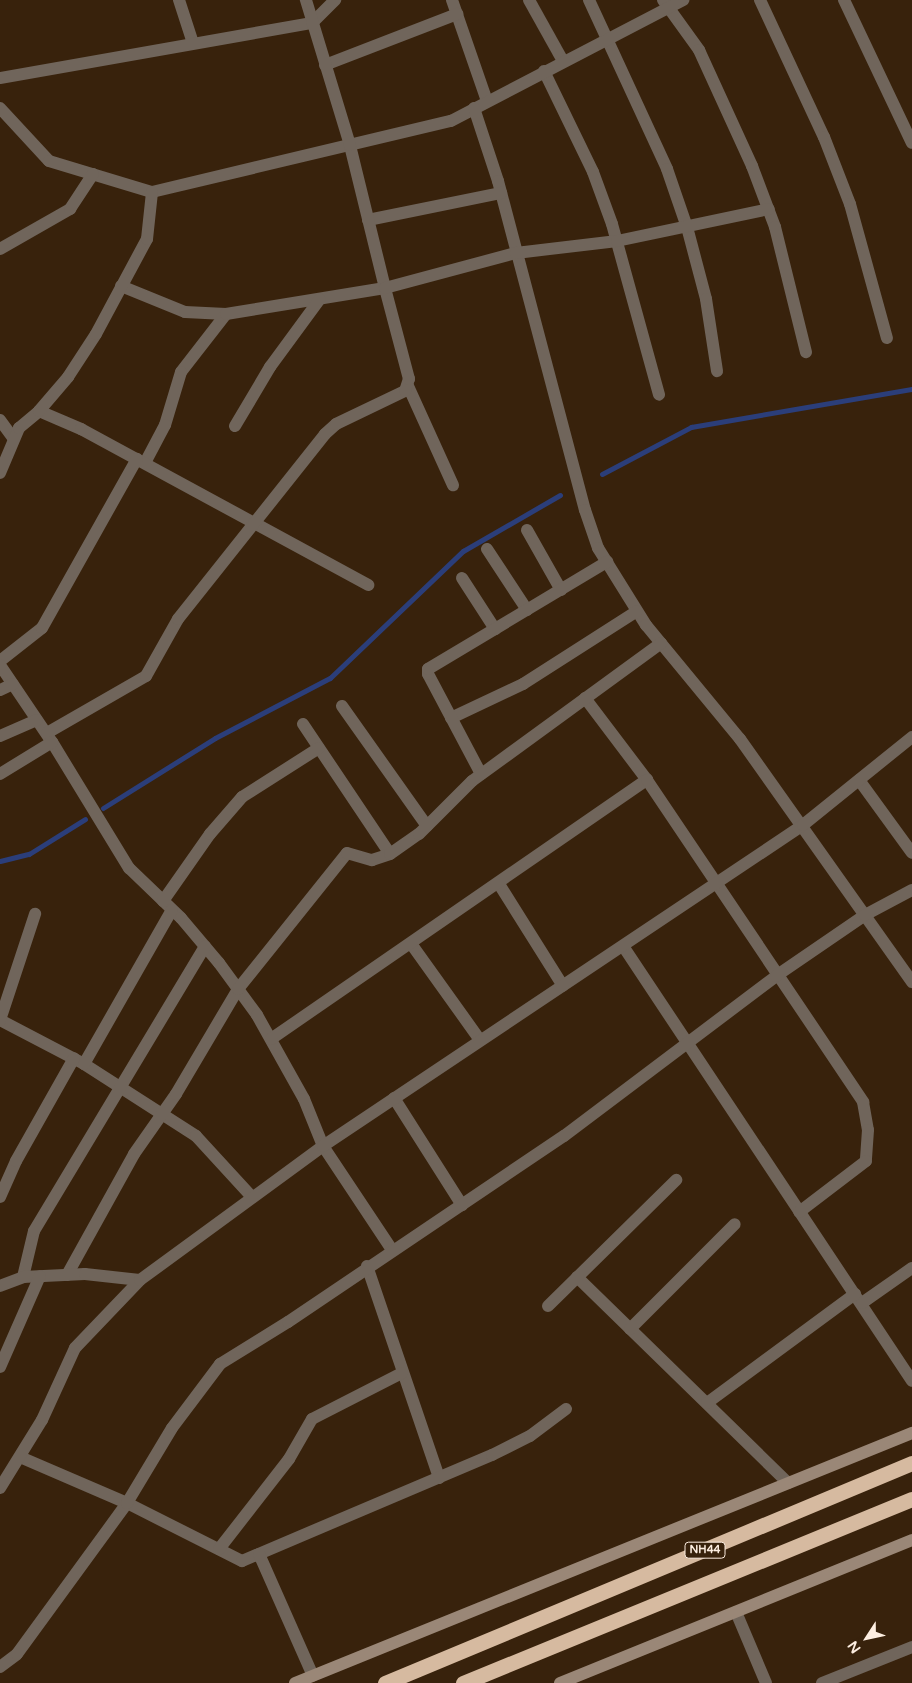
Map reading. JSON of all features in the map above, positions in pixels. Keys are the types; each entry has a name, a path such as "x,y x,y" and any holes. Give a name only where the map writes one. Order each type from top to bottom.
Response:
{"highway":[{"name":"NH44","path":"385,1683 912,1463"},
{"name":"NH44","path":"462,1683 912,1499"}],"street":[{"path":"180,0 193,43"},
{"path":"306,0 350,145 409,379 408,386 453,485"},
{"path":"0,78 312,23 335,0"},
{"path":"452,0 487,101"},
{"path":"530,0 563,61"},
{"path":"589,0 667,169 687,226 706,299 717,370"},
{"path":"0,108 49,161 152,192 451,120 606,38 664,3 683,0"},
{"path":"760,0 824,137 850,204 887,338"},
{"path":"844,0 912,143"},
{"path":"664,3 699,50 729,112 769,209 806,352"},
{"path":"325,65 457,14"},
{"path":"544,71 593,172 617,241 659,395"},
{"path":"474,108 501,193 585,510 598,548 637,611 740,739 803,825 912,982"},
{"path":"0,249 70,209 93,174"},
{"path":"0,473 18,428 39,411 68,376 96,334 120,286 147,239 152,192"},
{"path":"368,220 501,193"},
{"path":"120,286 185,312 226,314 385,288 516,254 617,241 769,209"},
{"path":"235,426 270,367 320,299"},
{"path":"0,661 42,628 165,424 181,372 226,314"},
{"path":"0,774 49,738 146,676 171,628 252,522 330,428 394,399 408,386"},
{"path":"39,411 81,428 368,585"},
{"path":"0,420 13,438"},
{"path":"527,530 561,590"},
{"path":"487,549 526,610"},
{"path":"481,774 428,674 428,669 607,562"},
{"path":"462,578 495,629"},
{"path":"451,718 522,684 637,611"},
{"path":"67,1275 109,1196 162,1114 238,988 347,853 372,860 390,854 427,826 481,774 661,643"},
{"path":"0,665 49,738 130,868 205,946 238,988 304,1099 323,1146 392,1250"},
{"path":"0,690 13,684"},
{"path":"586,698 647,780 717,883 776,976 863,1102 868,1130 869,1153 862,1167 799,1212"},
{"path":"342,706 427,826"},
{"path":"0,736 37,720"},
{"path":"303,724 390,854"},
{"path":"0,1488 42,1420 75,1348 140,1280 323,1146 803,825 912,737"},
{"path":"0,1197 16,1161 79,1061 210,834 242,797 319,748"},
{"path":"270,1039 412,945 647,780"},
{"path":"859,780 912,853"},
{"path":"499,884 563,986"},
{"path":"0,1667 17,1654 128,1503 172,1428 220,1364 288,1322 367,1266 564,1136 687,1041 776,976 865,915 912,890"},
{"path":"35,914 0,1020 79,1061 196,1136 252,1198"},
{"path":"412,945 480,1040"},
{"path":"23,1277 34,1231 205,946"},
{"path":"623,946 912,1381"},
{"path":"394,1098 462,1205"},
{"path":"548,1306 676,1180"},
{"path":"630,1329 735,1224"},
{"path":"367,1266 439,1478"},
{"path":"707,1403 859,1299 912,1268"},
{"path":"0,1286 23,1277 40,1276 67,1275 140,1280"},
{"path":"0,1367 40,1276"},
{"path":"577,1277 788,1484"},
{"path":"219,1549 289,1459 312,1419 402,1373"},
{"path":"20,1456 128,1503 242,1561 439,1478 530,1436 566,1409"},
{"path":"295,1683 912,1433"},
{"path":"560,1683 912,1540"},
{"path":"259,1554 313,1676"},
{"path":"736,1612 766,1683"},
{"path":"822,1683 912,1648"}],"waterway":[{"path":"602,474 691,427 912,389"},
{"path":"103,808 215,738 330,678 463,551 560,495"},
{"path":"0,861 29,854 85,819"}]}
